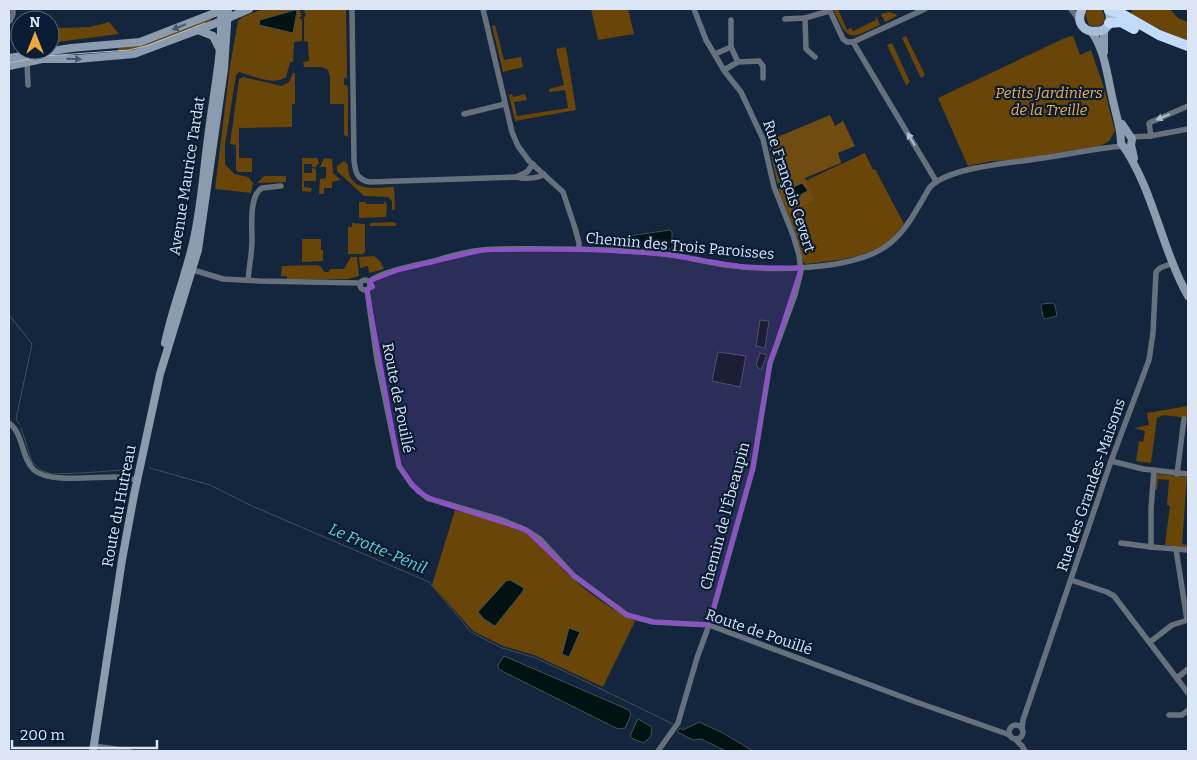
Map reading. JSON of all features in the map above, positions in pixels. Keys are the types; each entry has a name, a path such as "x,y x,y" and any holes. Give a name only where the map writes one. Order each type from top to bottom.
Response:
{"highway":[{"path":"1108,9 1124,15 1159,35 1188,45"},
{"path":"1107,26 1123,22 1157,41 1188,52"}],"main road":[{"path":"1077,9 1081,23 1085,28 1091,32 1099,32 1107,26 1110,15 1108,9"},
{"path":"1124,9 1149,26 1188,45"}],"street":[{"path":"9,58 71,48 140,42 224,9"},
{"name":"Avenue Maurice Tardat","path":"193,270 198,250 212,160 224,69 224,9"},
{"path":"225,19 233,9"},
{"path":"9,66 42,60 134,54 249,9"},
{"path":"352,9 354,168 358,176 370,182 532,178 544,174"},
{"path":"483,9 515,139 525,156 564,194 576,228 579,249"},
{"name":"Rue François Cevert","path":"694,9 700,29 724,70 741,92 763,140 774,187 793,235 801,268"},
{"path":"785,19 805,18 829,10 843,39 847,42 853,42 925,9"},
{"path":"805,18 806,50 815,57"},
{"name":"Avenue Maurice Tardat","path":"160,374 169,323 192,247 225,19"},
{"path":"731,20 731,48 738,62"},
{"path":"1107,26 1104,52 1114,99 1137,170 1178,278 1188,296"},
{"path":"198,30 213,36 220,50"},
{"path":"1091,32 1098,43 1120,127 1127,142"},
{"path":"853,42 936,181 988,166 1102,149 1188,128"},
{"path":"715,54 731,48"},
{"path":"26,62 28,85"},
{"path":"724,70 738,62 759,62 762,66 763,78"},
{"path":"464,114 505,104"},
{"path":"1151,136 1149,123 1188,106"},
{"path":"516,177 527,172 533,164"},
{"name":"Chemin des Trois Paroisses","path":"370,281 373,278 398,270 460,253 484,250 579,249 663,254 746,267 801,268 848,260 867,255 886,246 902,232 930,187 936,181"},
{"path":"248,280 255,194 262,188 281,186"},
{"name":"Rue des Grandes-Maisons","path":"1020,730 1111,461 1149,360 1153,334 1156,272 1160,268 1172,263"},
{"name":"Chemin de l'Ébeaupin","path":"658,751 679,720 697,658 709,625 753,468 768,370 795,296 801,268"},
{"path":"193,270 223,279 360,284 363,280 370,281 370,286 367,290 362,288 360,284"},
{"name":"Route du Hutreau","path":"94,749 122,560 138,480 160,374 193,270"},
{"name":"Route de Pouillé","path":"367,290 377,360 395,454 399,466 418,492 441,504 502,520 526,530 540,539 574,576 627,615 654,622 709,625 913,702 1011,734"},
{"path":"1177,474 1184,419"},
{"path":"9,423 16,432 31,466 42,475 76,479 120,477 138,480"},
{"path":"1111,461 1177,474 1188,474"},
{"path":"1150,547 1150,511 1154,470"},
{"path":"1121,543 1188,550"},
{"path":"1150,642 1172,625 1188,620 1176,549"},
{"path":"1071,580 1114,596 1188,694"},
{"path":"1177,678 1188,669"},
{"path":"1169,715 1182,715 1188,710"},
{"path":"1020,730 1012,726 1011,734 1023,748"},
{"path":"1011,734 1020,730"},
{"path":"1020,730 1023,748"},
{"path":"94,749 129,751"}],"highlighted area":[{"path":"579,249 663,254 746,267 801,268 770,363 753,468 709,625 653,622 627,615 574,576 526,530 441,503 418,492 399,466 395,454 367,290 373,287 370,281 399,270 484,250"}],"green space":[{"path":"263,9 299,9 302,16 299,18 302,19 302,41 294,42 293,62 290,62 286,77 276,81 257,78 239,72 236,75 225,145 225,164 234,174 248,177 253,183 251,193 215,189 230,66 238,21 242,17","holes":["295,10 297,14 292,33 260,20"]},
{"path":"303,9 346,9 347,78 344,78 344,85 347,85 348,89 348,137 344,135 344,104 330,104 330,76 328,70 322,67 304,67 303,62 309,61 308,42 304,41 304,18 306,15"},
{"path":"591,9 628,9 634,34 598,40"},
{"path":"833,9 838,9 847,30 851,28 853,31 876,20 875,17 880,25 855,35 850,35 846,33"},
{"path":"1088,9 1102,9 1105,19 1103,24 1096,27 1089,25 1085,14"},
{"path":"1132,9 1170,9 1178,18 1188,22 1188,41 1163,31 1131,14"},
{"path":"889,12 897,16 885,22 881,14"},
{"path":"210,17 212,21 131,51 118,53 118,48 134,46"},
{"path":"109,22 119,34 60,42 60,28 90,27"},
{"path":"495,25 504,60 521,57 523,67 503,72 492,26"},
{"path":"906,36 925,75 921,78 902,38"},
{"name":"Petits Jardiniers de la Treille","path":"1073,36 1080,55 1091,50 1104,88 1115,131 1109,141 1100,146 968,166 938,98 1067,37"},
{"path":"892,43 910,82 906,85 887,45"},
{"path":"566,47 576,110 515,121 509,95 512,94 513,97 525,94 527,100 514,102 517,116 568,108 565,90 549,92 549,89 564,85 556,49"},
{"path":"293,73 295,73 295,104 292,104 292,127 239,128 239,158 252,158 252,172 239,172 236,170 236,145 230,144 239,79 243,77 282,86 289,82"},
{"path":"865,153 904,224 888,242 865,254 845,259 806,264 803,262 796,235 779,193"},
{"path":"302,158 317,158 319,163 316,167 312,167 312,164 304,164 304,173 312,173 312,168 316,169 316,181 304,181 304,187 312,188 311,192 302,191"},
{"path":"324,158 332,159 333,173 341,180 332,182 332,188 324,188 324,194 319,194 320,179 326,178 326,167 320,167"},
{"path":"344,161 348,165 349,174 358,185 371,188 394,187 395,210 392,210 392,201 388,197 364,196 337,171 337,166"},
{"path":"264,176 286,176 286,182 257,183"},
{"path":"384,201 387,204 386,217 359,218 359,202 384,204"},
{"path":"352,223 365,224 365,252 363,254 348,254 348,227 352,227"},
{"path":"371,223 396,223 396,226 369,226"},
{"path":"302,239 321,239 323,261 302,262"},
{"path":"374,256 380,261 384,269 369,273 368,266 360,268 359,257"},
{"path":"351,257 357,257 359,276 348,279 287,279 287,276 281,276 282,266 317,265 324,272 328,272 331,269 344,269"},
{"path":"1188,406 1188,418 1163,415 1157,418 1151,463 1136,461 1139,441 1143,442 1145,431 1134,428 1149,425 1147,413"},
{"path":"1156,475 1187,477 1182,544 1188,545 1188,548 1165,545 1170,506 1167,505 1169,480 1158,479 1157,490 1154,489"},
{"path":"455,510 505,523 532,535 543,544 566,572 578,583 601,601 635,621 603,687 534,655 503,646 473,631 432,585"}],"shaded area":[{"path":"297,11 293,33 259,25 260,20"},
{"path":"830,115 835,126 843,121 855,146 838,153 841,163 805,178 814,201 789,212 779,191 768,141"},
{"path":"802,183 808,191 789,200 783,192"},
{"path":"670,230 672,232 672,249 629,246 629,236"},
{"path":"1053,303 1057,316 1045,319 1043,317 1042,304"},
{"path":"760,320 769,321 765,348 756,346"},
{"path":"718,352 746,356 740,387 712,381"},
{"path":"760,353 767,355 761,370 756,365"},
{"path":"510,580 524,588 495,626 484,619 478,612 506,581"},
{"path":"569,628 580,632 569,657 562,654"},
{"path":"504,656 629,710 631,715 625,728 618,729 502,671 498,668 498,665"},
{"path":"638,719 652,727 651,736 644,743 630,736"},
{"path":"699,722 721,732 753,751 726,751 701,739 693,740 677,732 680,728 683,730"}],"waterway":[{"name":"Le Frotte-Pénil","path":"9,315 32,344 16,419 19,424"},
{"name":"Le Frotte-Pénil","path":"21,428 32,462 42,471 53,474 134,469"},
{"name":"Le Frotte-Pénil","path":"150,468 210,485 252,506 429,582 471,632 502,648 533,657 562,670 673,724"}],"tram line":[{"path":"9,63 45,56 129,50 149,45 205,23"}]}
